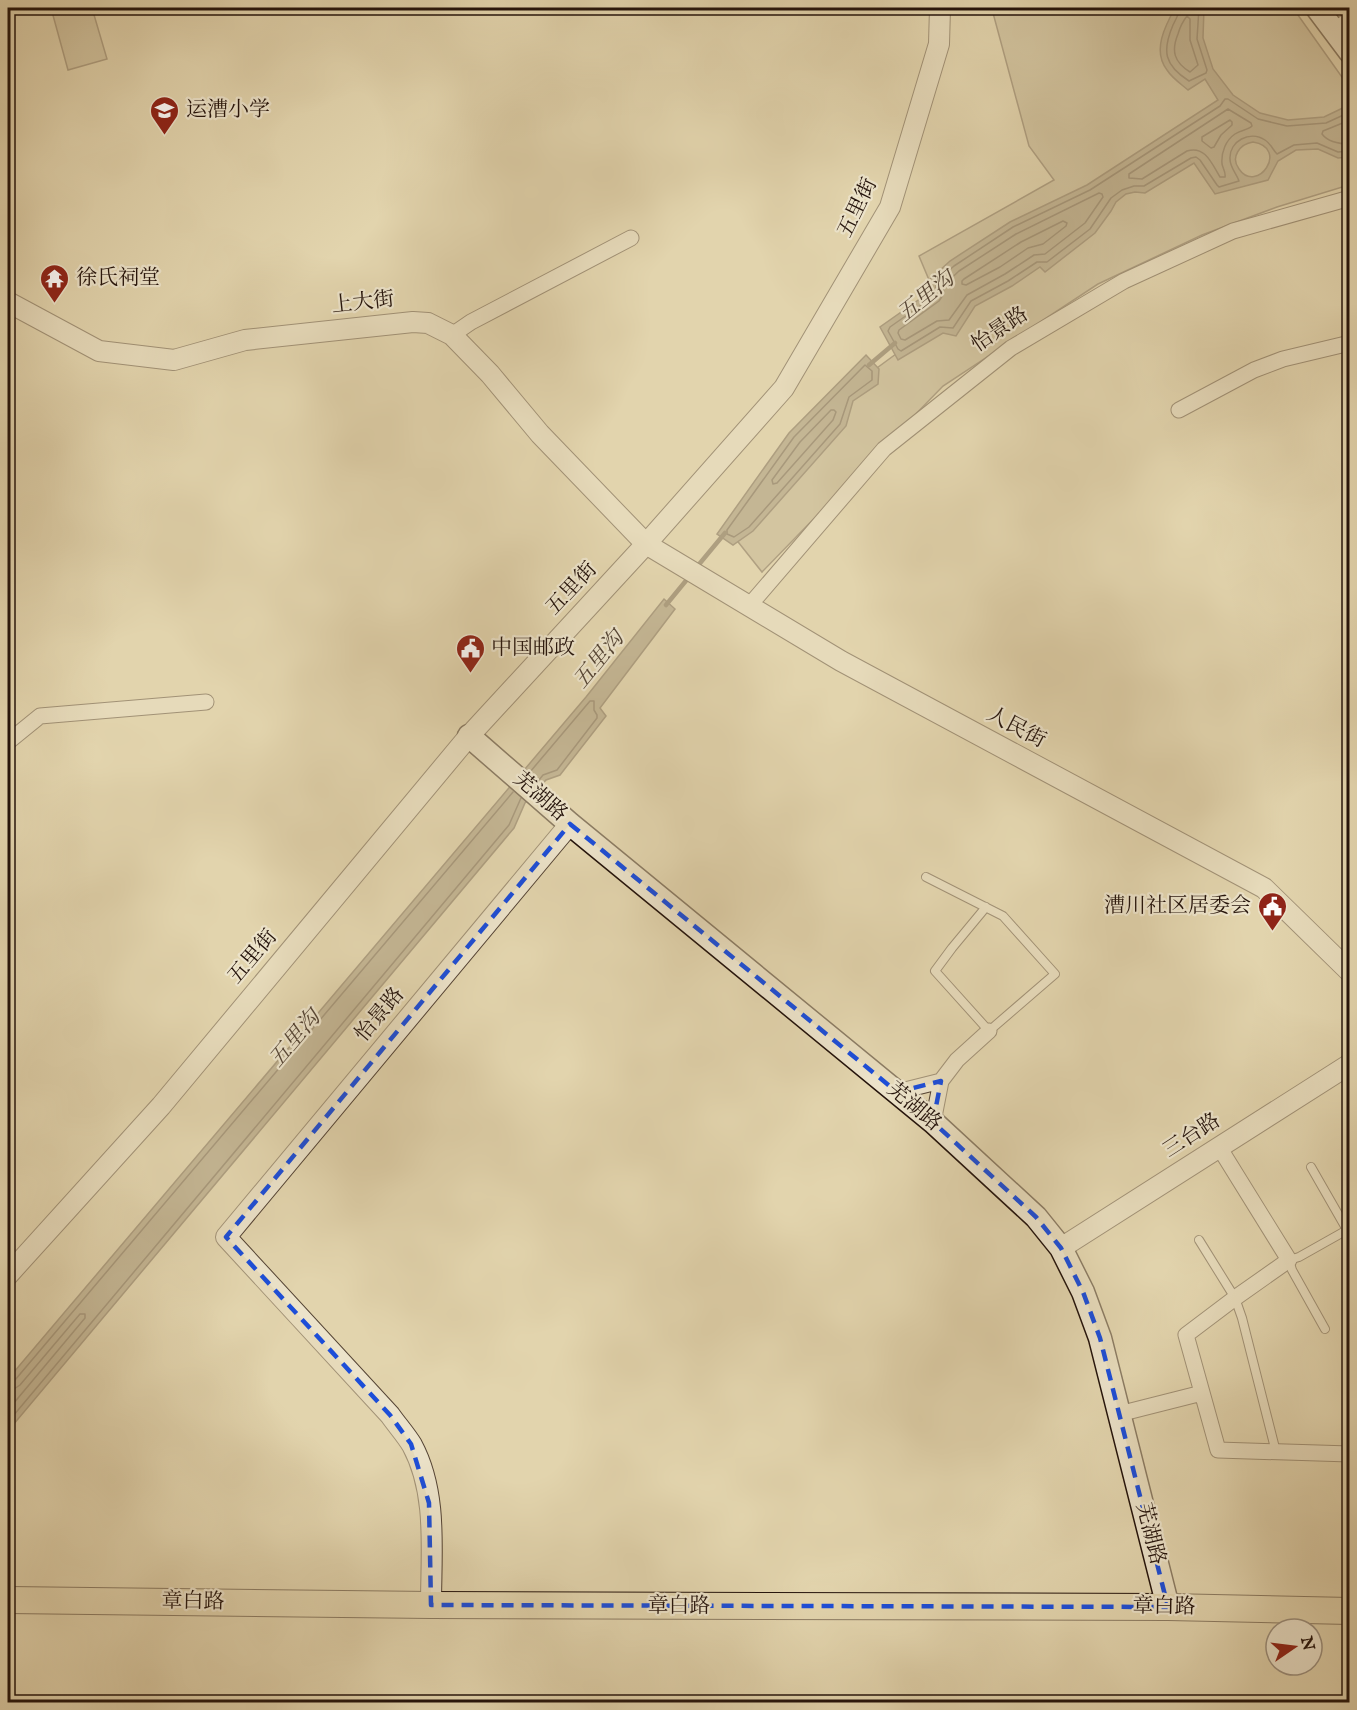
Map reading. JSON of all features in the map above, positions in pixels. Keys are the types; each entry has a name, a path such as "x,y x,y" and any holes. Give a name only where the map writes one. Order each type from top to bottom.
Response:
{"main road":[{"path":"1317,8 1341,21 1350,52"},
{"name":"芜湖路","path":"469,735 570,824 933,1122 1036,1217 1061,1248 1083,1292 1100,1338 1168,1607"},
{"name":"章白路","path":"8,1600 431,1605 1168,1607 1350,1611"}],"street":[{"name":"五里街","path":"8,1275 161,1106 469,735 646,544 784,388 890,207 939,44 940,8"},
{"name":"怡景路","path":"749,606 884,449 1011,348 1124,281 1233,231 1350,198"},
{"path":"452,335 471,322 631,238"},
{"name":"上大街","path":"8,302 99,351 174,360 245,340 413,322 428,323 452,335 490,374 540,434 646,544"},
{"path":"1179,410 1254,370 1283,359 1350,343"},
{"name":"人民街","path":"646,544 841,661 1264,888 1350,972"},
{"path":"8,742 40,716 206,702"},
{"name":"怡景路","path":"431,1605 429,1503 421,1465 411,1444 390,1415 226,1237 570,824"},
{"path":"933,1122 941,1081 957,1060 989,1031"},
{"name":"三台路","path":"1061,1248 1350,1064"},
{"path":"897,1092 941,1081"},
{"path":"1219,1147 1289,1260 1186,1335 1218,1450 1350,1454"},
{"path":"1119,1414 1202,1393"}],"lane":[{"path":"926,877 986,907 1003,916 1055,974 989,1031 935,971 986,907"},
{"path":"1311,1167 1348,1232 1289,1260 1292,1270 1325,1329"},
{"path":"1199,1240 1235,1298 1276,1452"},
{"path":"1347,1378 1350,1388"}],"highlighted area":[{"path":"570,824 897,1092 941,1081 933,1122 1036,1217 1061,1248 1083,1292 1100,1338 1168,1607 431,1605 429,1503 411,1444 390,1415 226,1237"}],"shaded area":[{"path":"51,8 92,8 107,59 68,70"},
{"path":"1009,8 1293,8 1349,87 1349,185 1277,207 1202,235 1098,284 943,386 762,572 731,533 866,376 945,318 919,256 1054,180 1029,146 993,13"}],"water":[{"path":"1175,8 1204,8 1203,38 1213,69 1233,95 1260,113 1288,120 1324,117 1349,105 1349,157 1338,158 1318,149 1296,150 1278,161 1268,180 1215,194 1194,163 1145,193 1126,194 1116,202 1095,233 1045,272 1040,267 1012,286 975,306 956,336 943,333 898,360 880,327 931,291 928,281 950,261 1010,222 1087,185 1218,100 1205,79 1188,90 1171,76 1163,63 1160,47 1164,31","holes":["1253,142 1264,146 1269,152 1270,160 1267,168 1254,177 1246,176 1236,164 1236,156 1240,148"]},
{"path":"866,355 879,369 878,384 853,401 846,426 753,531 733,545 717,534 789,433"},
{"path":"664,599 675,609 600,708 606,716 560,775 546,780 525,803 514,828 8,1431 8,1379 586,697"}],"waterway":[{"name":"五里沟","path":"869,365 895,343"},
{"name":"五里沟","path":"696,568 725,533"},
{"name":"五里沟","path":"666,605 689,577"}],"place":[{"name":"运漕小学","path":"165,136"},
{"name":"徐氏祠堂","path":"55,304"},
{"name":"中国邮政","path":"470,674"},
{"name":"漕川社区居委会","path":"1272,932"}]}
